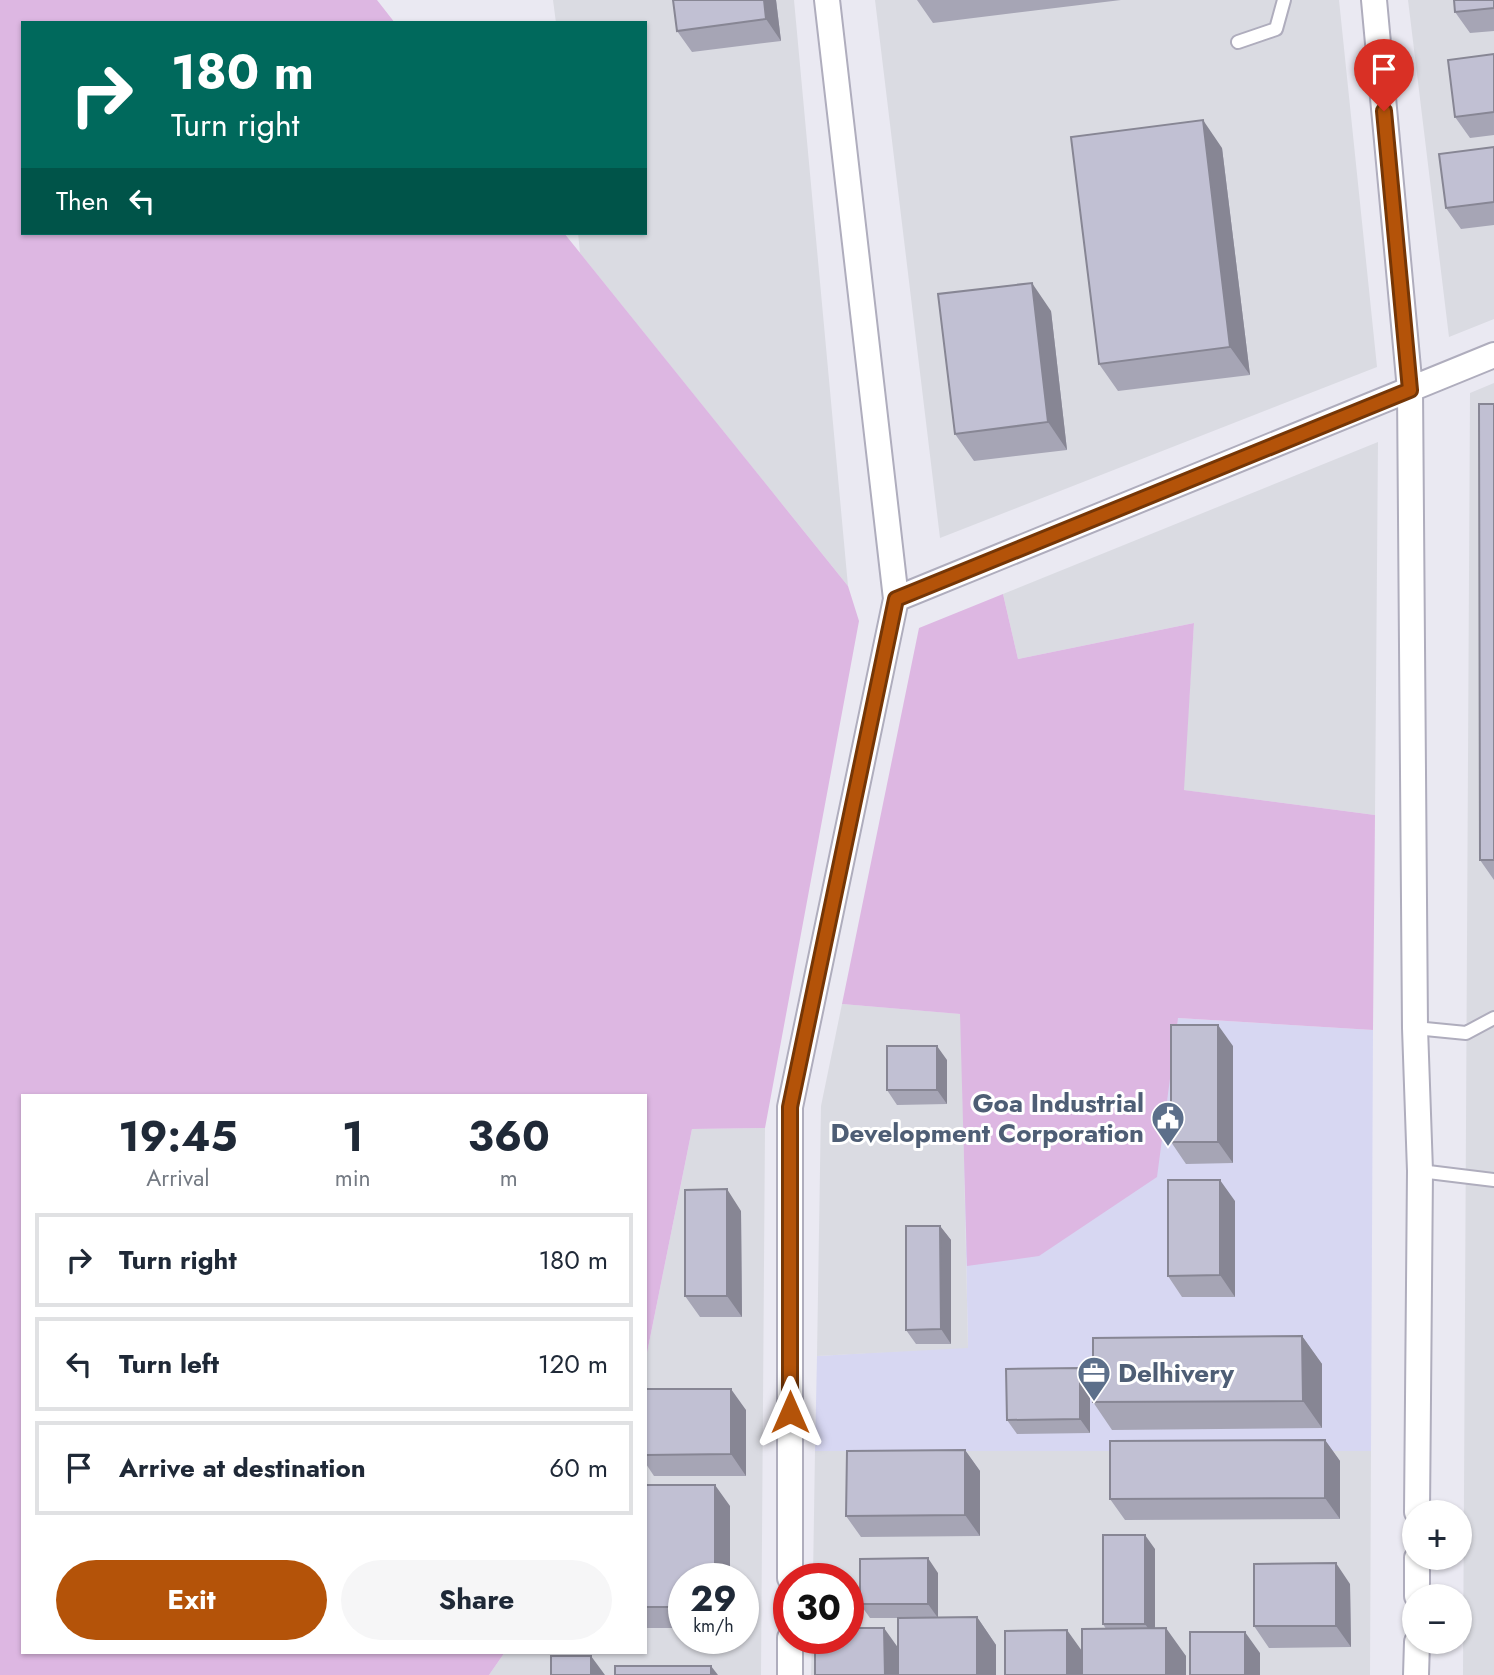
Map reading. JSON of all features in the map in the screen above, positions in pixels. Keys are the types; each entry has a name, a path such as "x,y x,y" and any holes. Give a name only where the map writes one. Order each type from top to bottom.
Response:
{"street":[{"path":"790,1563 790,1107 896,599 827,0"},
{"path":"1374,0 1410,390 1415,1028 1420,1171 1418,1500"},
{"path":"896,599 1494,355"},
{"path":"790,1654 790,1675"},
{"path":"1416,1654 1416,1675"}],"lane":[{"path":"1238,43 1276,29 1284,0"},
{"path":"1415,1028 1466,1033 1494,1018"},
{"path":"1420,1171 1494,1180"}],"shaded area":[{"path":"0,0 377,0 393,21 21,21 21,235 566,235 848,586 859,621 765,1128 692,1129 647,1353 647,1094 21,1094 21,1654 504,1654 489,1675 0,1675"},
{"path":"553,0 794,0 848,586 580,253 578,235 647,235 647,21 556,21"},
{"path":"875,0 1339,0 1377,367 940,538"},
{"path":"1408,0 1494,0 1494,319 1449,337"},
{"path":"1494,383 1494,1675 1463,1675 1463,1654 1472,1654 1472,1584 1463,1584 1464,1570 1472,1570 1472,1500 1464,1500 1470,393"},
{"path":"1378,442 1375,815 1183,790 1194,623 1018,659 1003,594"},
{"path":"1003,594 1018,659 1194,623 1184,790 1375,815 1373,1030 1178,1018 1157,1177 1039,1256 967,1266 960,1014 842,1004 919,628"},
{"path":"842,1004 961,1014 968,1348 817,1356 821,1106"},
{"name":"Goa Industrial Development Corporation","path":"961,1014 1178,1018 1373,1030 1371,1451 815,1451 817,1356 968,1347"},
{"path":"765,1128 761,1675 489,1675 504,1654 647,1654 647,1353 692,1129"},
{"path":"815,1451 1371,1451 1370,1675 811,1675 812,1654 864,1654 864,1563 813,1563"}],"building":[{"path":"673,0 764,0 766,19 677,31"},
{"path":"1454,0 1494,0 1494,8 1455,12"},
{"path":"1494,54 1494,112 1455,117 1448,60"},
{"path":"1203,120 1230,347 1099,364 1071,137"},
{"path":"1494,147 1494,202 1446,208 1439,154"},
{"path":"1032,283 1048,422 955,434 938,294"},
{"path":"1479,404 1494,404 1494,860 1480,860"},
{"path":"1171,1025 1218,1025 1218,1142 1171,1142"},
{"path":"887,1046 937,1046 937,1090 887,1090"},
{"path":"1168,1180 1220,1180 1220,1275 1168,1276"},
{"path":"727,1189 727,1296 685,1296 685,1190"},
{"path":"906,1226 940,1226 941,1329 906,1330"},
{"path":"1302,1336 1303,1401 1093,1402 1093,1338"},
{"path":"1080,1368 1080,1419 1007,1420 1006,1369"},
{"path":"647,1389 731,1389 731,1454 647,1455"},
{"path":"1325,1440 1325,1498 1110,1499 1110,1441"},
{"path":"965,1450 965,1515 846,1516 847,1451"},
{"path":"647,1485 715,1485 715,1563 668,1563 668,1607 647,1607"},
{"path":"1103,1535 1145,1535 1145,1624 1103,1624"},
{"path":"928,1558 928,1604 864,1604 864,1563 860,1563 860,1559"},
{"path":"1336,1563 1336,1626 1254,1626 1254,1564"},
{"path":"977,1617 977,1675 898,1675 898,1618"},
{"path":"864,1628 884,1628 885,1675 815,1675 815,1654 864,1654"},
{"path":"1166,1628 1166,1675 1082,1675 1082,1629"},
{"path":"1067,1630 1067,1675 1005,1675 1005,1631"},
{"path":"1190,1632 1245,1632 1245,1675 1190,1675"},
{"path":"551,1656 591,1656 591,1675 551,1675"},
{"path":"615,1666 711,1666 711,1675 615,1675"}],"place":[{"name":"Goa Industrial Development Corporation","path":"1168,1148"},
{"name":"Delhivery","path":"1094,1403"}],"route":[{"path":"790,1412 790,1107 896,599 1410,390 1384,111"}]}
